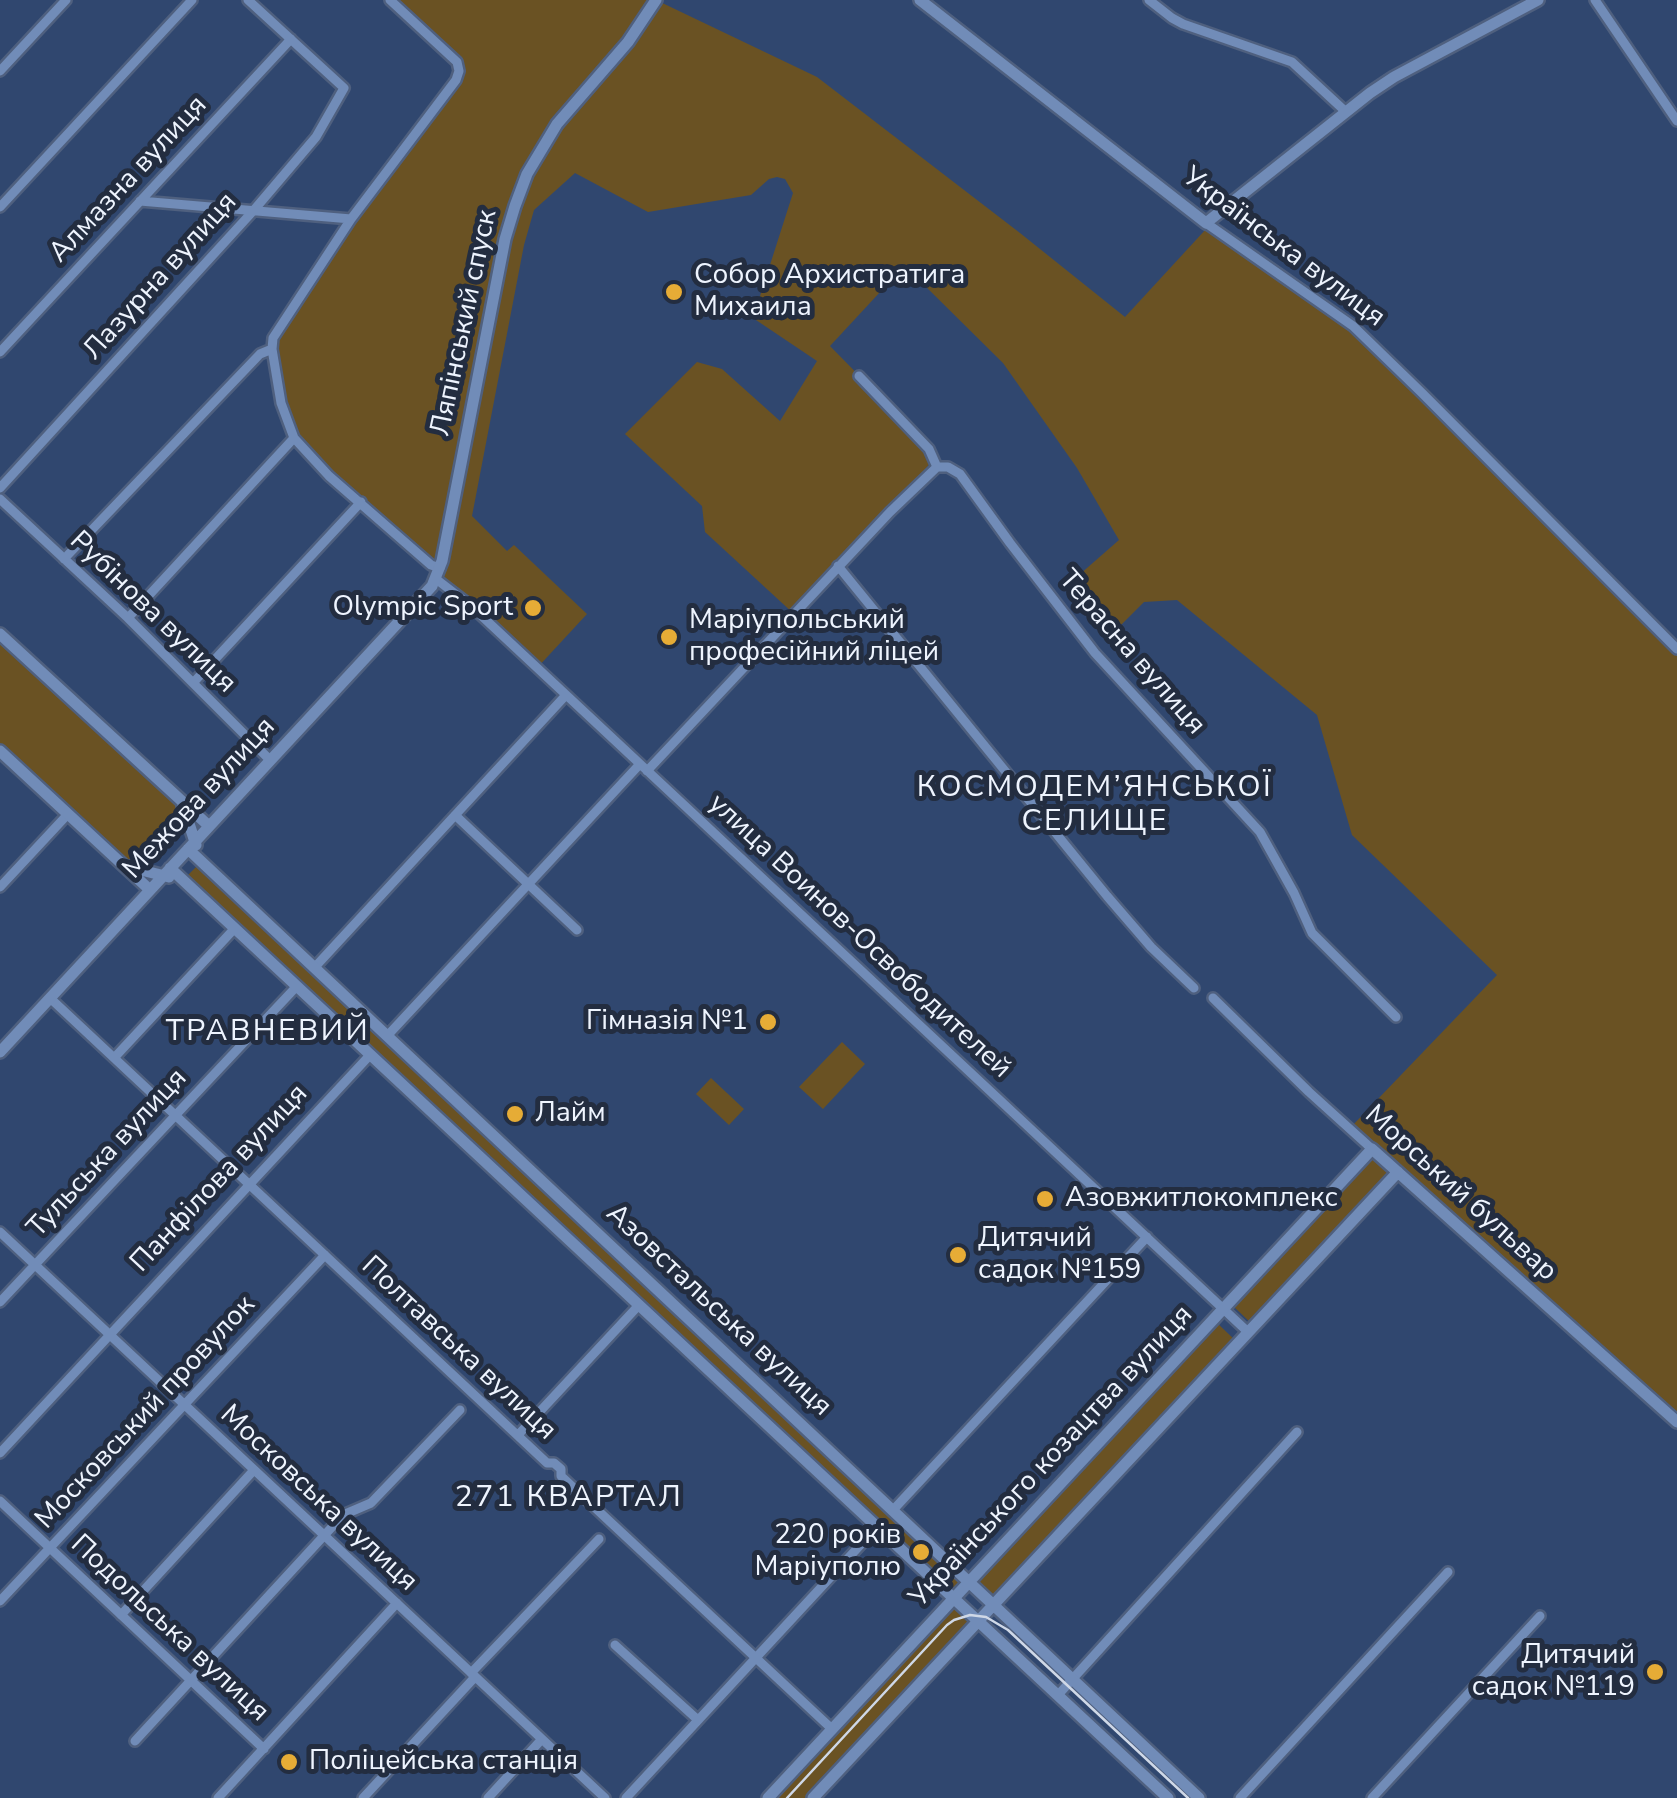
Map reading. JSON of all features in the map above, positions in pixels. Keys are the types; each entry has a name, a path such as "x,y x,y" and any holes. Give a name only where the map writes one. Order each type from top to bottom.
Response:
{"street":[{"path":"0,71 66,0"},
{"path":"0,208 192,0"},
{"path":"248,0 291,40"},
{"path":"128,618 294,438 281,403 272,348 274,338 350,218 456,80 456,62 390,0"},
{"name":"Ляпінський спуск","path":"438,574 514,206 527,174 556,124 628,42 656,0"},
{"name":"Українська вулиця","path":"920,0 1206,222 1353,326 1677,649"},
{"path":"1149,0 1183,24 1292,62 1346,111"},
{"path":"1206,222 1394,77 1538,0"},
{"path":"1595,0 1677,121"},
{"name":"Лазурна вулиця","path":"0,488 316,137 344,88 291,40"},
{"name":"Алмазна вулиця","path":"0,352 291,40"},
{"path":"140,201 350,218"},
{"path":"64,558 260,354 272,348"},
{"name":"Терасна вулиця","path":"859,376 930,448 937,467 954,469 966,481 1095,653 1260,832 1315,937 1396,1017"},
{"name":"улица Воинов-Освободителей","path":"294,438 329,476 431,565 470,606 1248,1332"},
{"path":"643,767 937,467"},
{"name":"Рубінова вулиця","path":"0,499 128,618 270,760"},
{"path":"193,683 361,502"},
{"path":"838,566 1107,896 1151,947 1194,988"},
{"name":"Межова вулиця","path":"0,1052 418,601 438,574"},
{"name":"Азовстальська вулиця","path":"0,634 209,826"},
{"path":"314,967 566,695"},
{"name":"Азовстальська вулиця","path":"0,753 150,890"},
{"name":"Панфілова вулиця","path":"0,1453 528,884 643,767"},
{"name":"Азовстальська вулиця","path":"182,801 192,845 202,862 1199,1798"},
{"path":"0,887 68,814"},
{"path":"455,815 577,930"},
{"name":"Азовстальська вулиця","path":"125,866 167,872 184,881 1168,1798"},
{"path":"114,1058 235,928"},
{"name":"Тульська вулиця","path":"0,1302 296,986"},
{"name":"Полтавська вулиця","path":"50,998 548,1463 554,1463 561,1476 832,1729"},
{"name":"Морський бульвар","path":"1212,998 1309,1092 1677,1422"},
{"path":"463,1141 480,1122"},
{"name":"Українського козацтва вулиця","path":"768,1798 1372,1149"},
{"name":"Українського козацтва вулиця","path":"814,1798 1398,1172"},
{"name":"Московська вулиця","path":"0,1232 604,1798"},
{"path":"894,1509 1146,1237"},
{"name":"Московський провулок","path":"0,1602 324,1255"},
{"path":"518,1435 656,1287"},
{"path":"135,1741 343,1515 371,1504 460,1410"},
{"path":"1058,1695 1297,1432"},
{"path":"121,1615 254,1470"},
{"name":"Подольська вулиця","path":"0,1501 264,1749"},
{"path":"626,1798 877,1527"},
{"path":"363,1798 598,1540"},
{"path":"1240,1798 1448,1572"},
{"path":"218,1798 397,1604"},
{"path":"1372,1798 1540,1616"},
{"path":"616,1644 698,1720"},
{"path":"488,1798 542,1739"}],"shaded area":[{"path":"390,0 656,0 817,77 1125,317 1207,228 1338,318 1502,478 1667,648 1677,641 1677,1415 1352,1126 1497,975 1352,835 1317,715 1177,600 1144,602 1110,636 1071,582 1119,540 1077,468 1003,363 916,277 894,277 830,346 937,455 890,512 794,614 705,532 702,506 625,434 697,362 722,369 780,421 817,361 753,318 793,193 785,179 769,179 751,195 648,212 575,173 534,210 472,516 507,551 514,545 587,614 537,668 329,476 287,425 273,338 351,219 456,79 456,62"},
{"path":"0,638 179,802 184,818 139,867 126,864 0,748"},
{"path":"200,863 966,1581 953,1596 185,878"},
{"path":"842,1042 865,1064 823,1109 799,1087"},
{"path":"711,1078 744,1109 729,1125 696,1094"},
{"path":"1372,1154 1393,1173 1252,1324 1232,1305"},
{"path":"1216,1322 1236,1341 993,1600 975,1581"},
{"path":"954,1604 974,1622 809,1798 772,1798"}],"tram line":[{"path":"787,1798 947,1625 970,1615 986,1617 1008,1630 1188,1798"}],"place":[{"name":"Собор Архистратига Михаила","path":"674,292"},
{"name":"Olympic Sport","path":"533,608"},
{"name":"Маріупольський професійний ліцей","path":"669,637"},
{"name":"Гімназія №1","path":"768,1022"},
{"name":"Лайм","path":"515,1114"},
{"name":"Азовжитлокомплекс","path":"1045,1199"},
{"name":"Дитячий садок №159","path":"958,1255"},
{"name":"220 років Маріуполю","path":"921,1552"},
{"name":"Дитячий садок №119","path":"1655,1672"},
{"name":"Поліцейська станція","path":"289,1762"}],"district":[{"name":"КОСМОДЕМ’ЯНСЬКОЇ СЕЛИЩЕ","path":"1095,806"},
{"name":"ТРАВНЕВИЙ","path":"268,1033"},
{"name":"271 КВАРТАЛ","path":"569,1499"}]}
